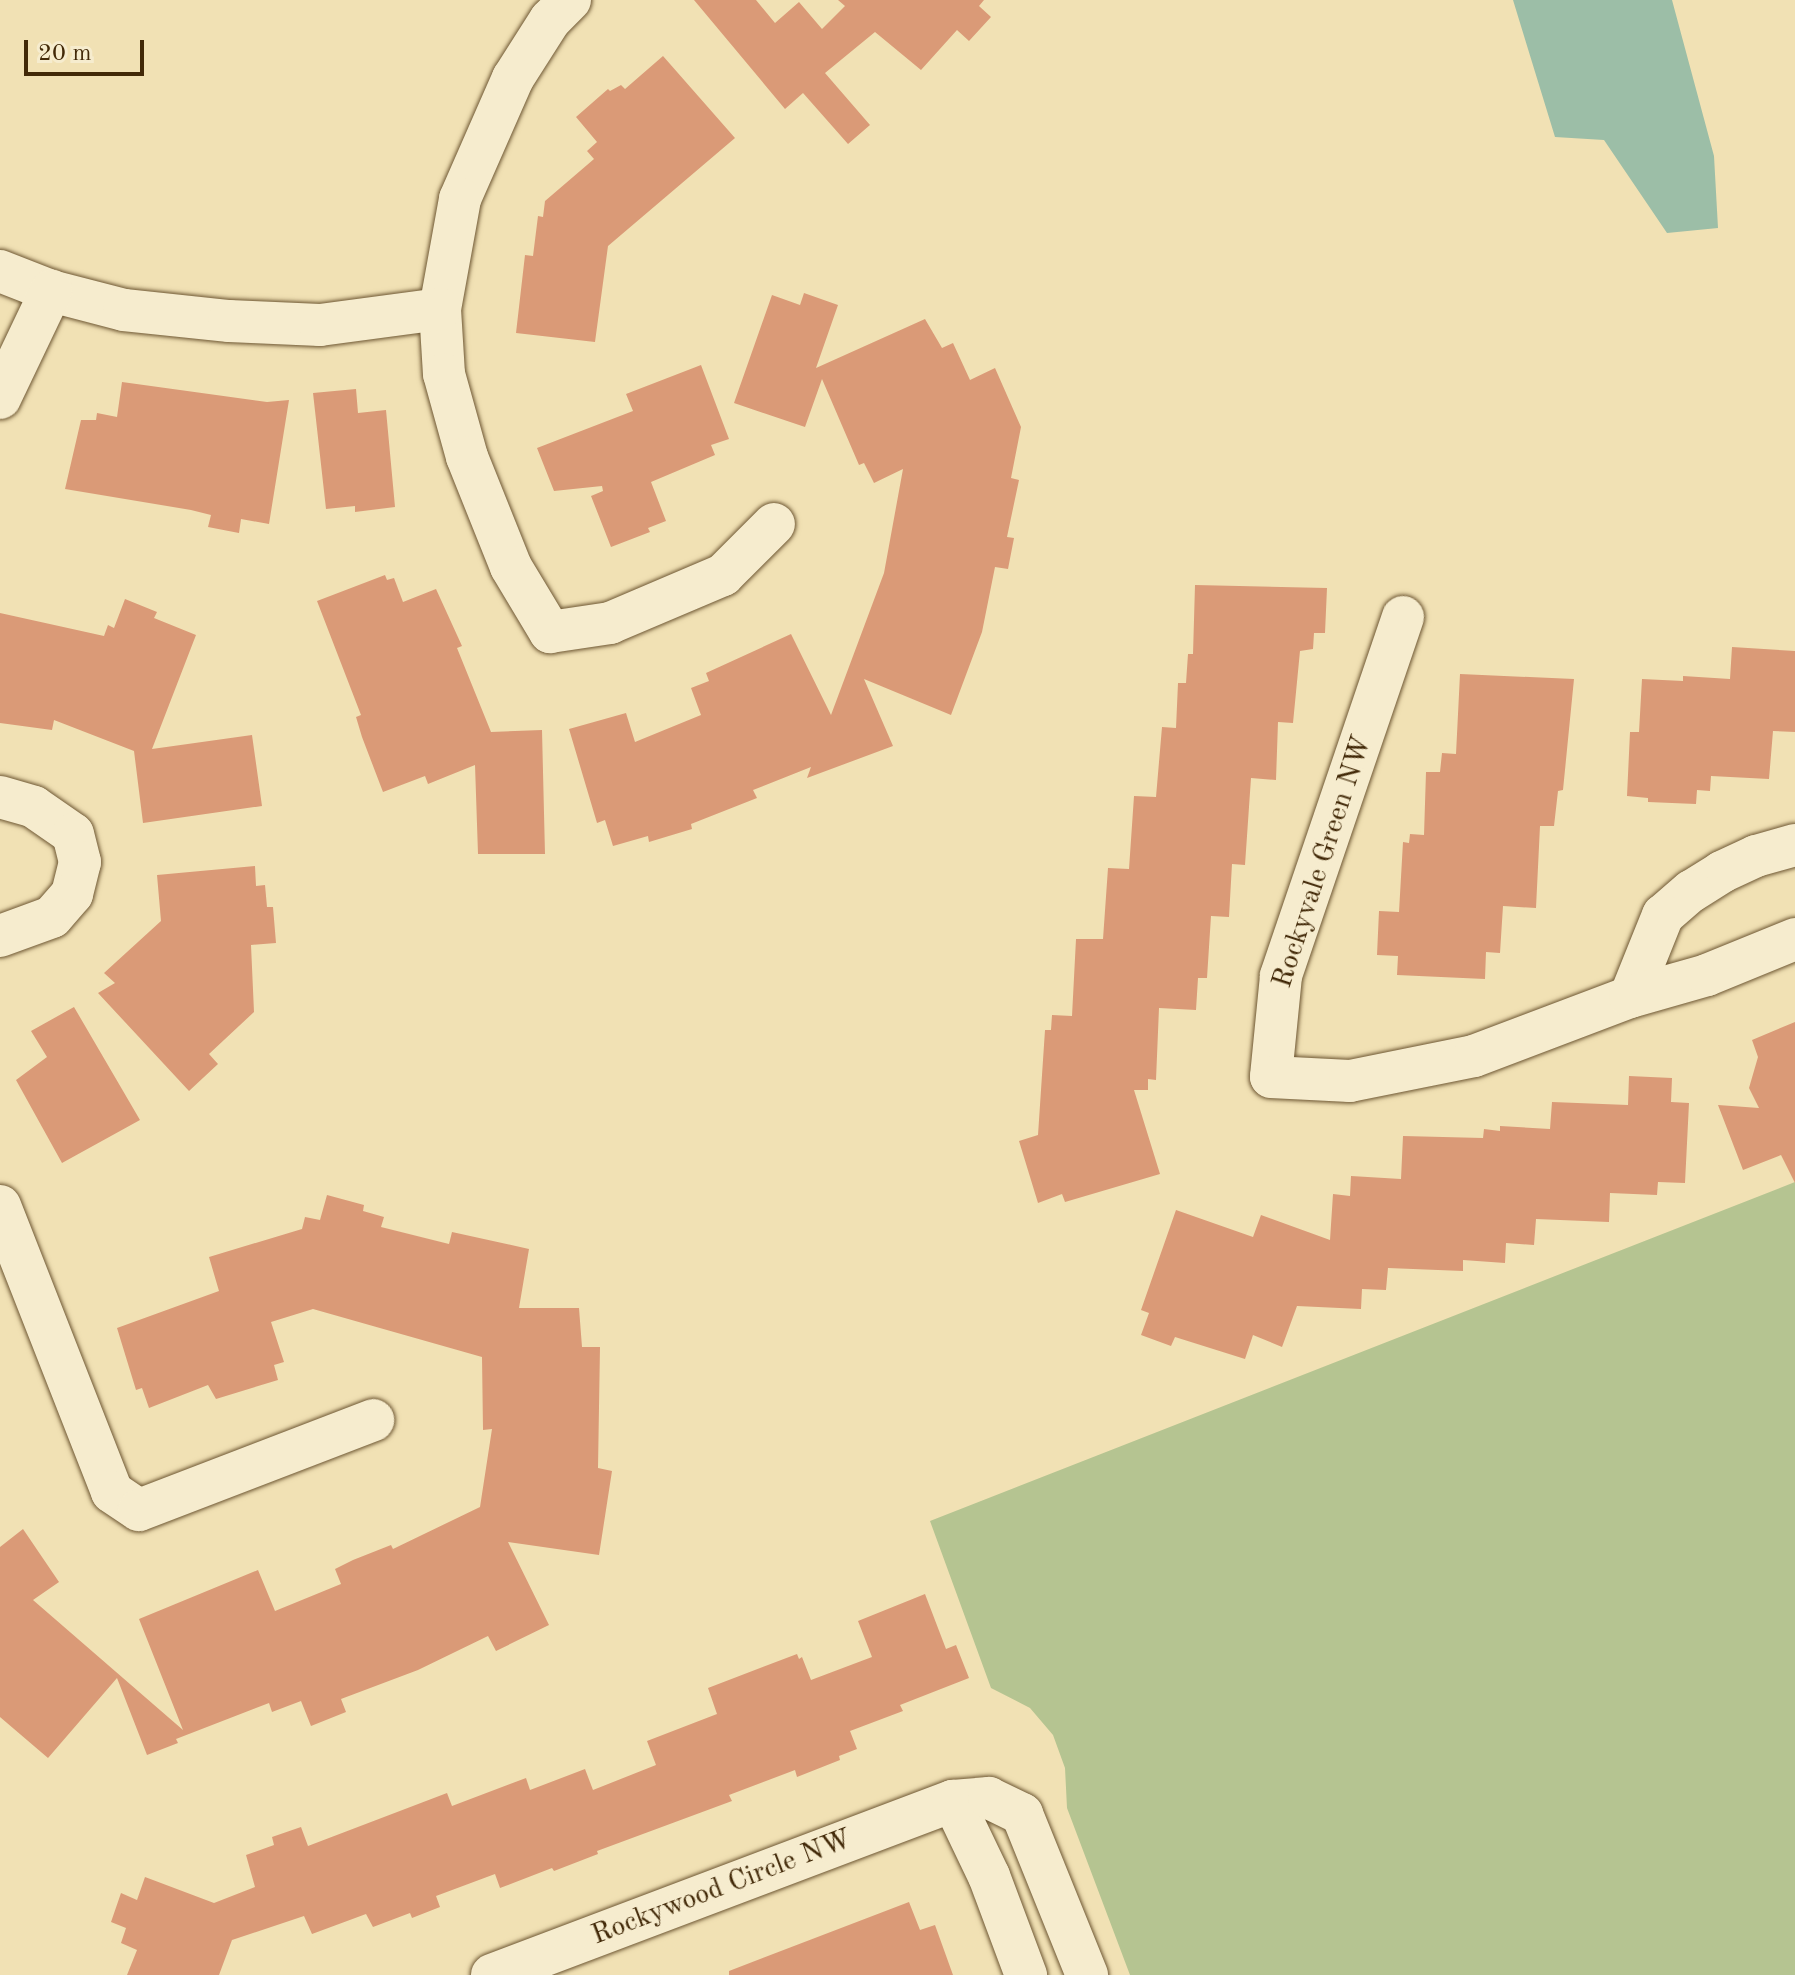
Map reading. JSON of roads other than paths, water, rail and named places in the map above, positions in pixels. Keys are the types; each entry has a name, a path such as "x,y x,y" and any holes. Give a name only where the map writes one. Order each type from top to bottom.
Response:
{"street":[{"path":"570,0 550,20 513,78 460,199 440,309 444,374 467,457 511,567 550,632 610,623 723,575 774,524"},
{"path":"0,271 51,291 124,310 229,321 320,325 440,309"},
{"path":"0,398 51,291"},
{"name":"Rockyvale Green NW","path":"1403,617 1281,976 1271,1077 1350,1081 1474,1056 1630,997 1707,975 1795,939"},
{"path":"0,797 34,807 73,834 80,862 72,894 52,917 0,936"},
{"path":"1630,997 1663,915 1691,891 1722,872 1756,856 1795,845"},
{"path":"0,1206 112,1492 139,1510 373,1420"},
{"name":"Rockywood Circle NW","path":"492,1975 953,1801 989,1798 1022,1814 1087,1975"},
{"path":"953,1801 989,1876 1026,1975"}]}
